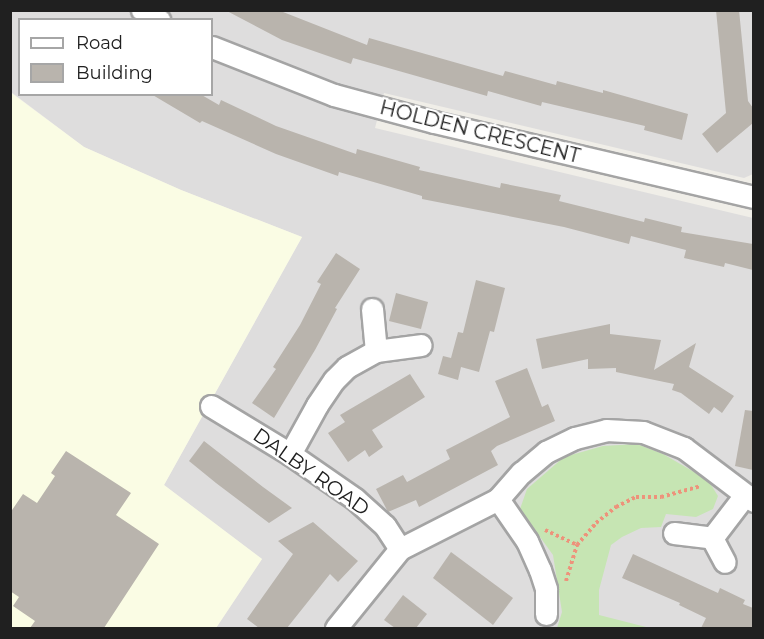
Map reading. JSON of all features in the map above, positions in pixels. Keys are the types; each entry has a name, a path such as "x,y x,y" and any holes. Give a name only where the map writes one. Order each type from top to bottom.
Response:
{"street":[{"path":"142,10 156,18"},
{"name":"HOLDEN CRESCENT","path":"213,47 334,95 434,122 753,197"},
{"path":"372,309 376,351"},
{"path":"290,454 334,380 348,367 376,351 421,345"},
{"name":"DALBY ROAD","path":"211,406 290,454 355,499 385,526 400,549"},
{"path":"336,628 400,549 498,499 521,473 546,452 575,438 606,430 643,432 684,448 749,498 712,538"},
{"path":"498,499 527,541 540,570 547,610"},
{"path":"674,533 712,538"},
{"path":"712,538 725,562"}],"path":[{"path":"547,610 569,575 577,545 596,523 616,507 636,497 661,497 704,485 715,470"}],"shaded area":[{"path":"10,11 753,11 753,174 744,178 384,93 375,128 753,218 753,628 216,628 262,559 164,485 302,237 181,190 84,147 11,92"},
{"path":"10,92 84,147 181,190 302,237 164,485 262,559 216,628 11,628"}],"green space":[{"path":"637,444 663,454 708,480 718,496 713,509 696,517 666,514 661,527 641,528 611,545 599,590 599,615 650,628 557,628 562,612 553,555 520,509 527,489 564,457 603,446"}],"building":[{"path":"225,10 278,10 367,45 369,38 503,76 505,71 556,85 557,81 603,93 603,90 688,114 682,140 644,130 645,126 542,102 541,106 488,91 487,96 353,58 351,64 282,40"},
{"path":"716,10 739,10 748,101 753,108 753,123 717,153 702,134 726,113"},
{"path":"154,96 203,96 219,105 221,100 276,126 356,154 357,149 420,167 419,170 500,188 501,183 561,195 559,201 644,222 645,218 682,227 681,232 753,244 753,270 725,263 724,267 684,258 686,250 631,236 629,244 564,227 422,199 422,196 339,172 338,176 276,154 202,121 200,123"},
{"path":"336,253 360,269 335,308 337,309 315,350 274,418 252,403 276,369 273,367 300,325 321,284 317,282"},
{"path":"476,280 505,288 494,332 490,331 479,372 461,367 458,380 438,374 443,356 451,358 458,332 463,333"},
{"path":"396,293 428,302 421,329 389,321"},
{"path":"610,324 610,334 661,340 654,370 696,343 689,367 734,396 722,413 714,407 709,414 681,393 672,390 674,384 616,372 616,368 588,369 588,359 542,369 536,339"},
{"path":"527,368 542,407 548,404 555,421 497,446 491,451 498,465 419,507 416,500 388,512 376,489 403,475 407,482 450,459 446,450 510,417 495,381"},
{"path":"410,374 425,397 372,430 383,447 369,457 365,450 348,462 328,433 345,422 340,415"},
{"path":"745,410 753,411 753,470 735,466"},
{"path":"204,441 292,508 269,523 216,483 189,461"},
{"path":"66,451 131,493 116,515 159,544 104,628 30,628 35,621 13,606 19,597 10,591 10,513 23,494 37,503 55,476 51,473"},
{"path":"313,522 358,561 338,582 330,574 287,628 259,628 247,619 293,554 278,541"},
{"path":"451,552 513,598 493,625 433,578"},
{"path":"633,554 718,593 720,588 745,600 743,604 753,608 753,628 701,628 706,618 679,605 680,603 622,578"},
{"path":"403,595 427,614 416,628 395,628 384,620"}]}
